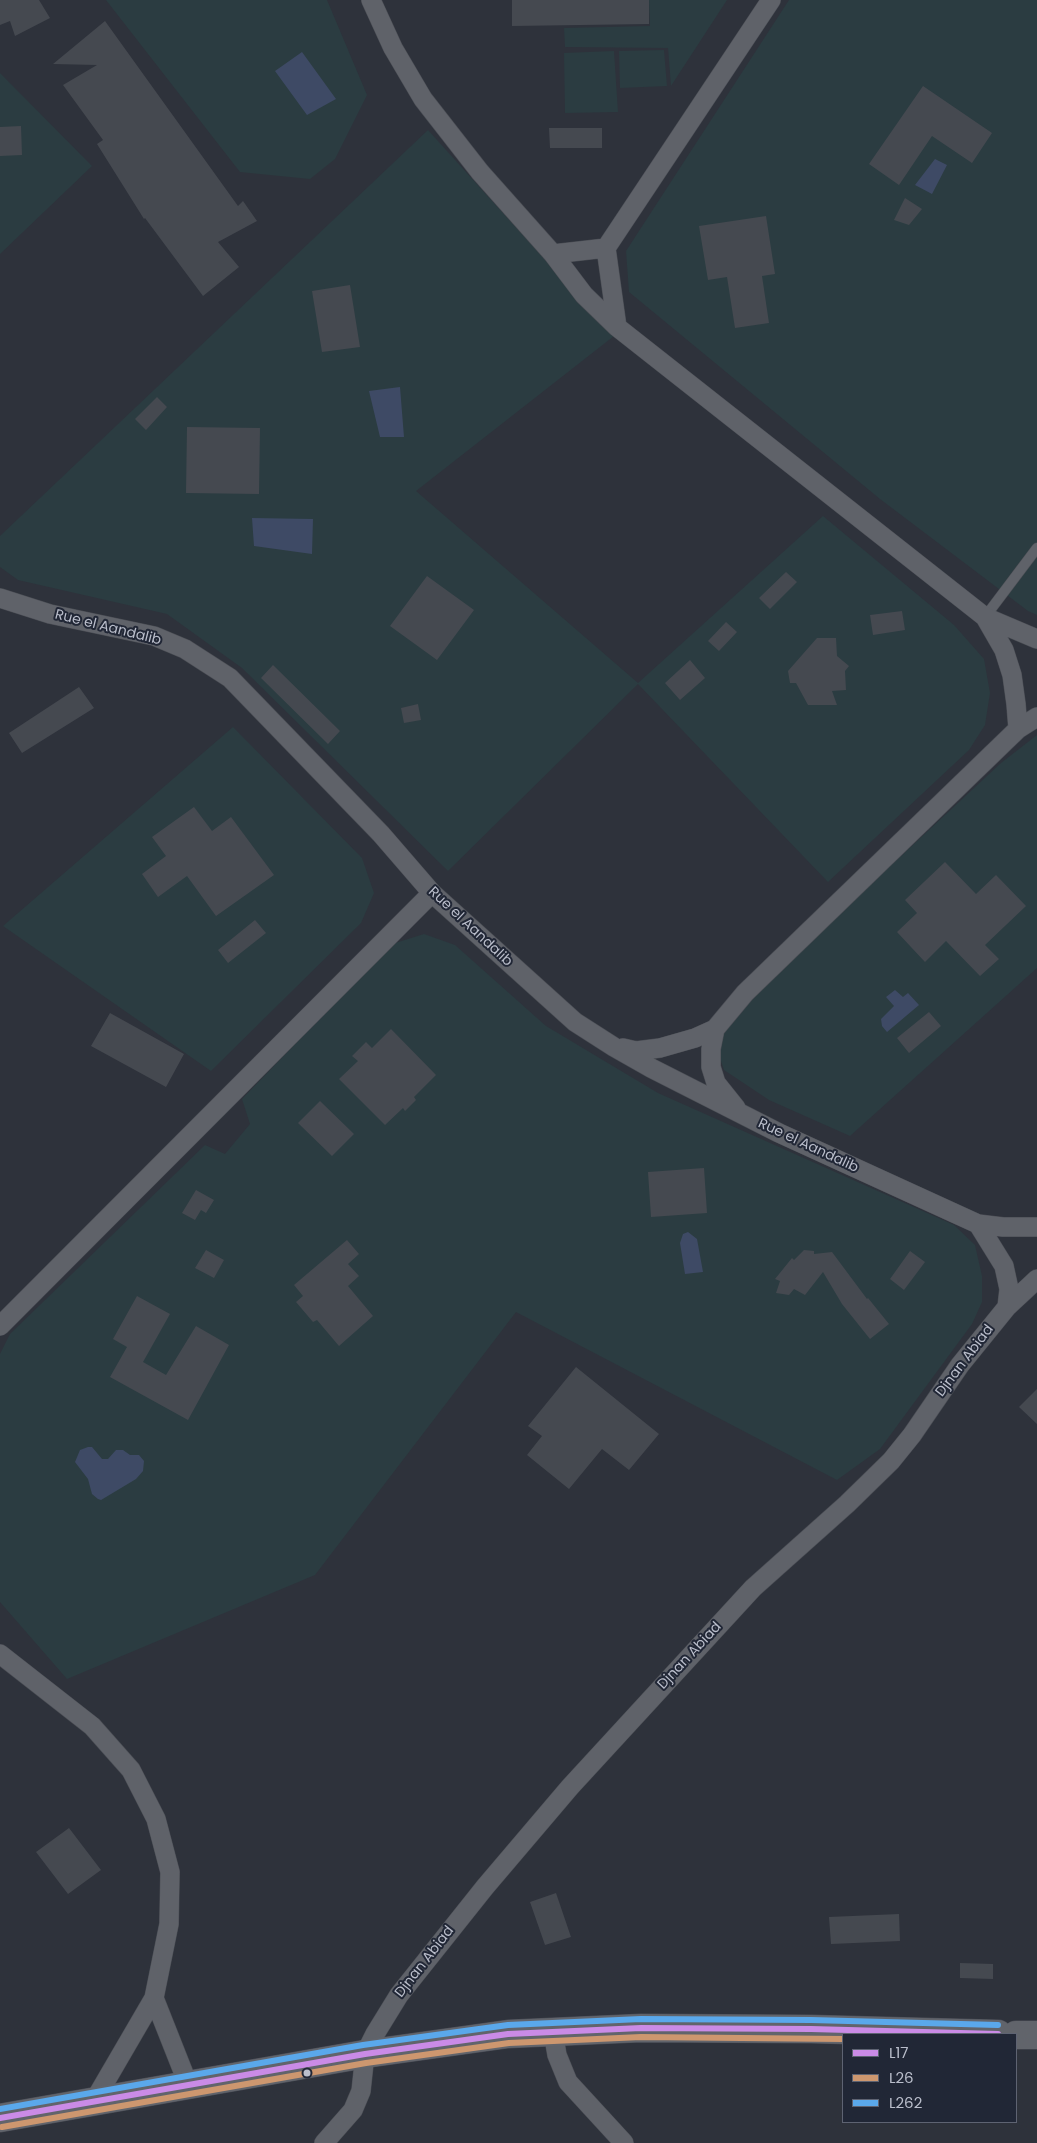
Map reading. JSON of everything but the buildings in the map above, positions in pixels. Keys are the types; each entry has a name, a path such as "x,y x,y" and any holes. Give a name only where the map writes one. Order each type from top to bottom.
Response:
{"main road":[{"path":"0,2118 365,2054 508,2034 650,2028 811,2029 961,2033"},
{"path":"1017,2035 1037,2035"}],"street":[{"path":"371,0 393,48 422,100 480,172 553,254 584,295 617,327 985,617 1037,639"},
{"path":"617,327 606,248 771,0"},
{"path":"553,254 606,248"},
{"name":"Rue el Aandalib","path":"0,598 50,614 154,636 185,649 230,678 381,834 432,893 576,1022 614,1047 742,1114 932,1205 978,1224 1003,1227 1037,1227"},
{"path":"985,617 1004,650 1012,675 1018,729"},
{"path":"614,1047 636,1051 660,1048 696,1038 715,1029 746,993 1018,729 1037,717"},
{"path":"0,1326 432,893"},
{"path":"715,1029 711,1049 711,1067 716,1084 742,1114"},
{"path":"978,1224 1004,1266 1009,1289 1007,1307"},
{"name":"Djnan Abiad","path":"365,2054 399,1994 485,1887 564,1794 753,1588 847,1504 891,1461 912,1435 960,1365 1007,1307 1037,1279"},
{"path":"0,1654 92,1726 131,1770 156,1819 170,1872 169,1924 154,1998 94,2101"},
{"path":"154,1998 188,2084"},
{"path":"553,2032 557,2055 568,2082 624,2143"},
{"path":"324,2143 353,2110 361,2091 365,2054"}],"lane":[{"path":"985,617 1037,548"}],"shaded area":[{"path":"106,0 327,0 367,95 335,159 310,179 240,172"},
{"path":"649,0 727,0 671,86 668,48 565,47 564,28 650,26"},
{"path":"789,0 1037,0 1037,615 1028,611 880,499 629,292 626,251"},
{"path":"664,50 667,86 620,88 619,51"},
{"path":"614,51 618,112 565,113 564,53"},
{"path":"0,73 92,166 0,254"},
{"path":"428,130 614,336 416,491 638,683 823,516 954,625 984,659 990,693 985,725 969,750 828,882 638,684 448,871 242,668 167,614 18,580 0,567 0,536"},
{"path":"233,727 362,858 374,893 361,923 211,1071 3,926"},
{"path":"1037,735 1037,968 850,1136 769,1100 724,1070 718,1052 722,1035 731,1014 1001,763"},
{"path":"424,934 455,945 546,1026 658,1093 954,1225 975,1245 982,1276 982,1302 972,1324 880,1449 837,1480 516,1312 315,1575 67,1679 0,1602 0,1354 10,1334 205,1145 225,1154 250,1124 242,1099 392,944"}],"water":[{"path":"302,52 336,99 307,115 275,71"},
{"path":"935,159 947,165 932,194 915,185"},
{"path":"400,387 404,437 380,437 369,391"},
{"path":"252,518 313,519 312,554 254,546"},
{"path":"895,990 903,997 908,993 919,1005 887,1032 882,1026 881,1019 894,1006 886,997"},
{"path":"688,1232 697,1239 703,1272 685,1274 680,1243 683,1234"},
{"path":"92,1447 102,1459 108,1459 116,1450 123,1450 130,1455 139,1455 144,1461 143,1471 136,1479 101,1500 98,1499 92,1494 88,1479 75,1462 80,1450"}],"transit line":[{"name":"L262","path":"0,2109 363,2045 508,2025 641,2019 811,2020 998,2025"},
{"name":"L17","path":"0,2118 365,2054 508,2034 641,2028 811,2029 961,2033"},
{"name":"L26","path":"2,2127 366,2063 509,2043 641,2037 842,2039"}]}
